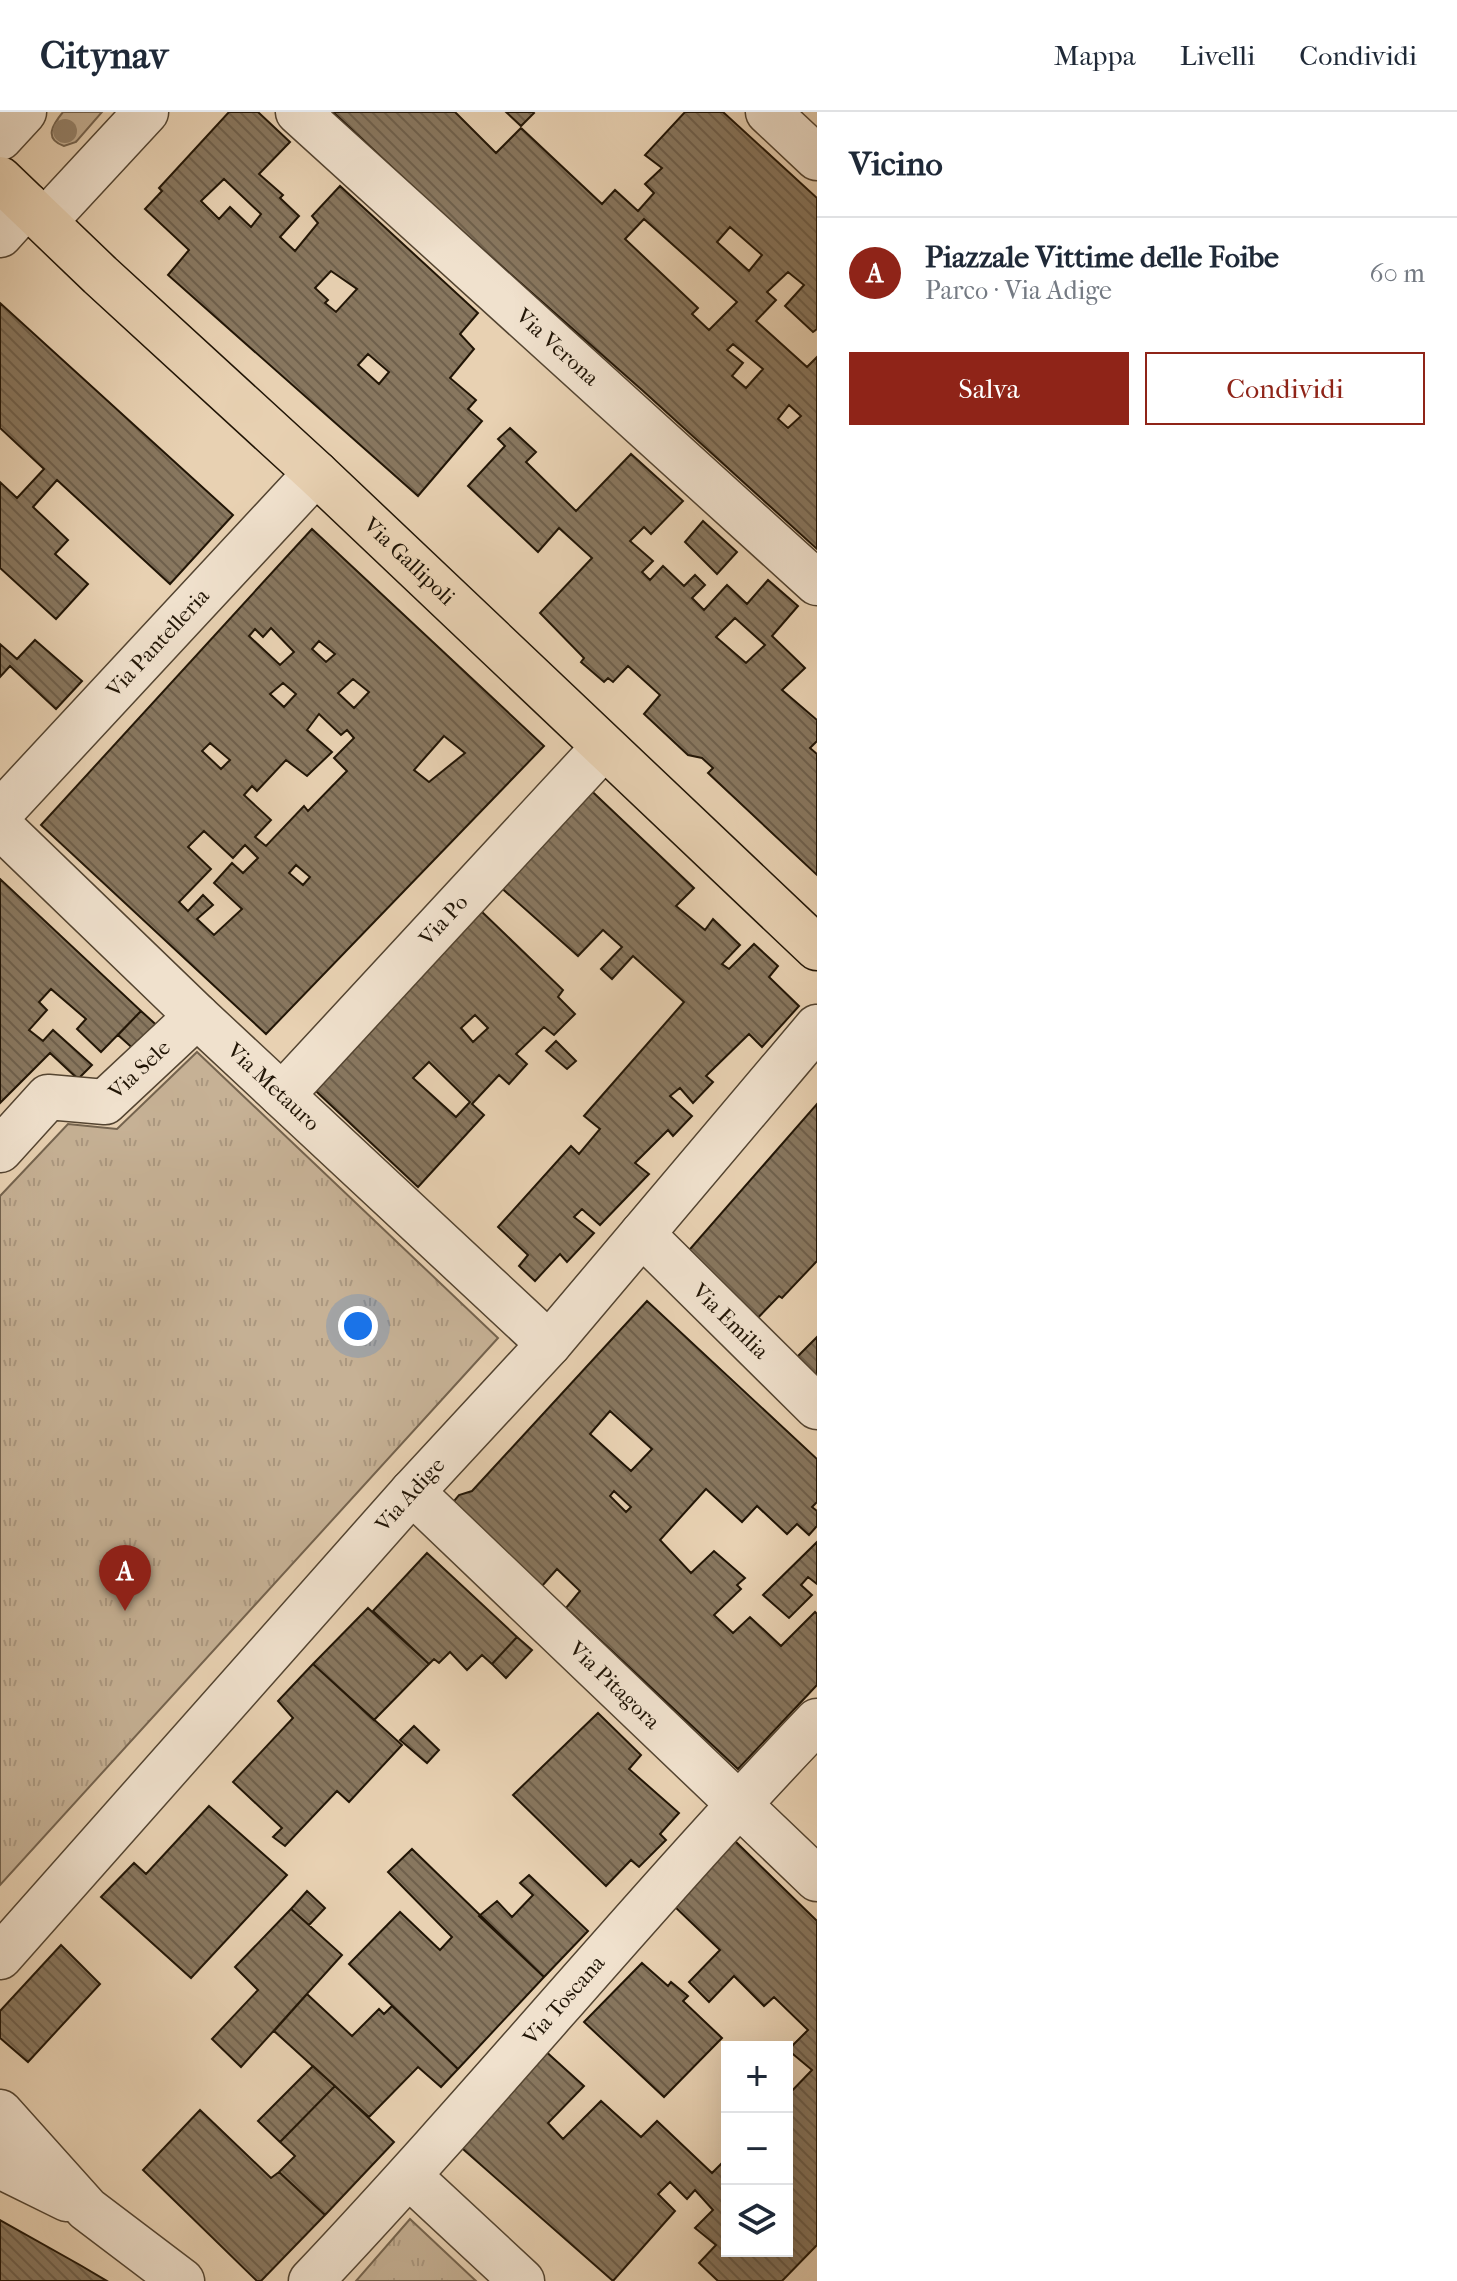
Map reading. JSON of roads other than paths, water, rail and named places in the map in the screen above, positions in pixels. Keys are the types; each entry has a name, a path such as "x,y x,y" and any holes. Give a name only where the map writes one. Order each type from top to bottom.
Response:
{"main road":[{"name":"Via Gallipoli","path":"18,210 100,275 316,473 817,948"}],"street":[{"path":"0,138 24,112"},
{"path":"18,210 146,112"},
{"name":"Via Verona","path":"298,112 817,583"},
{"path":"768,112 817,158"},
{"name":"Via Pantelleria","path":"0,813 316,473"},
{"name":"Via Po","path":"282,1095 604,747"},
{"name":"Via Metauro","path":"0,826 197,1016 549,1344"},
{"name":"Via Sele","path":"0,1150 48,1097 105,1102 197,1016"},
{"name":"Via Adige","path":"0,1957 412,1492 549,1344 817,1027"},
{"name":"Via Emilia","path":"642,1234 817,1407"},
{"name":"Via Pitagora","path":"412,1492 817,1879"},
{"name":"Via Toscana","path":"311,2281 410,2177 737,1805 817,1721"},
{"path":"0,2112 87,2209"},
{"path":"0,2166 87,2209 182,2281"},
{"path":"410,2177 522,2281"}],"place":[{"name":"Piazzale Vittime delle Foibe","path":"125,1611"}]}
